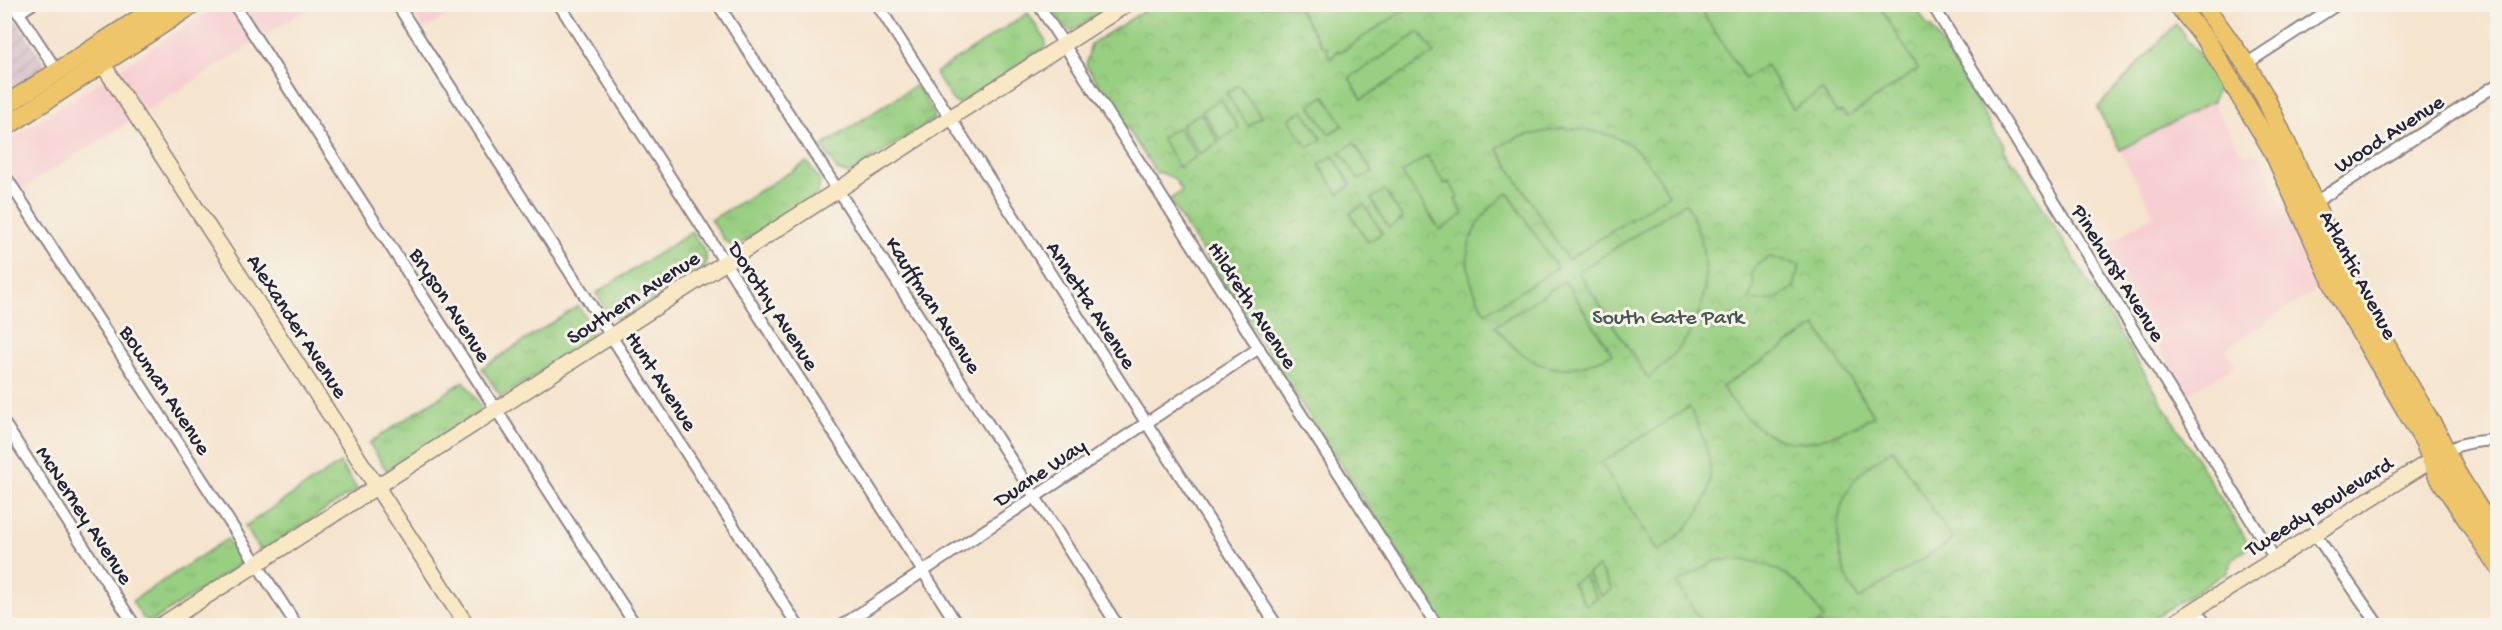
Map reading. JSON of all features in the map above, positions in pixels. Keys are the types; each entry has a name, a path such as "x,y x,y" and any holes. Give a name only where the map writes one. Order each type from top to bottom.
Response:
{"main road":[{"path":"98,56 162,4"},
{"path":"4,106 62,79 98,56 194,4"},
{"name":"Atlantic Avenue","path":"2177,4 2207,41 2307,208 2355,292 2438,455 2456,472 2498,540"},
{"name":"Atlantic Avenue","path":"2203,4 2246,64 2265,97 2307,208"},
{"path":"4,128 62,79"},
{"name":"Atlantic Avenue","path":"2438,455 2437,474 2498,566"}],"street":[{"path":"32,4 16,9 62,79"},
{"name":"Bryson Avenue","path":"234,4 636,626"},
{"name":"Hunt Avenue","path":"398,4 798,626"},
{"name":"Dorothy Avenue","path":"559,4 958,626"},
{"name":"Kauffman Avenue","path":"718,4 1118,626"},
{"name":"Annetta Avenue","path":"877,4 1277,626"},
{"name":"Hildreth Avenue","path":"1038,4 1437,626"},
{"name":"Southern Avenue","path":"160,626 1127,4"},
{"name":"Pinehurst Avenue","path":"1932,4 2275,559"},
{"path":"2246,64 2338,4"},
{"name":"Alexander Avenue","path":"98,56 466,626"},
{"name":"Wood Avenue","path":"2307,208 2498,84"},
{"name":"Bowman Avenue","path":"4,174 297,626"},
{"name":"Duane Way","path":"841,626 1259,348"},
{"name":"McNerney Avenue","path":"4,423 135,626"},
{"name":"Tweedy Boulevard","path":"2169,626 2438,455 2456,446 2498,440"},
{"path":"2315,534 2379,626"},
{"path":"2195,609 2207,626"}],"shaded area":[{"path":"5,5 21,5 11,11 47,67 5,94"},
{"path":"218,5 314,5 5,200 5,143"},
{"path":"408,5 463,5 424,30"},
{"path":"2176,24 2219,83 2214,96 2214,105 2239,149 2259,154 2319,288 2226,348 2235,365 2188,394 2099,250 2154,214 2097,108"}],"green space":[{"path":"1049,5 1113,5 1072,31 1065,28"},
{"name":"South Gate Park","path":"1153,5 1917,5 1928,27 1931,27 2013,164 2015,163 2018,167 2250,546 2233,558 2227,572 2143,625 1445,625 1169,200 1182,191 1174,178 1159,172 1157,174 1086,65 1091,44"},
{"path":"1296,5 1406,5 1408,8 1340,52 1338,50 1332,58 1328,56 1327,47 1323,47"},
{"path":"1698,5 1879,5 1918,69 1848,117 1841,111 1837,113 1822,90 1793,109 1766,65 1745,79"},
{"path":"1028,13 1045,39 1046,47 958,104 953,101 935,73"},
{"path":"2176,24 2219,83 2213,101 2120,150 2097,108"},
{"path":"1420,32 1434,53 1362,99 1349,78"},
{"path":"916,85 934,113 933,120 849,174 837,170 822,146"},
{"path":"1239,85 1261,117 1248,126 1226,93"},
{"path":"1325,96 1343,125 1329,134 1310,105"},
{"path":"1220,99 1239,128 1221,140 1202,111"},
{"path":"1303,110 1322,139 1308,148 1289,119"},
{"path":"1200,113 1219,142 1200,154 1181,125"},
{"path":"1178,127 1197,156 1179,167 1161,138"},
{"path":"1563,128 1601,133 1627,143 1648,163 1669,194 1568,260 1497,148 1519,137"},
{"path":"1354,143 1373,172 1359,180 1340,152"},
{"path":"1333,156 1351,185 1338,194 1319,165"},
{"path":"1427,156 1445,184 1449,182 1458,197 1455,200 1464,214 1440,230 1402,173"},
{"path":"807,162 820,181 818,194 735,247 725,241 711,220"},
{"path":"1385,190 1403,219 1389,228 1371,199"},
{"path":"1508,193 1557,268 1486,313 1470,279 1468,248 1481,219"},
{"path":"1686,202 1697,227 1703,252 1706,275 1703,298 1697,319 1685,340 1648,378 1578,272"},
{"path":"1364,204 1382,233 1368,242 1350,213"},
{"path":"692,232 706,254 706,266 621,320 610,316 596,293"},
{"path":"1770,257 1800,265 1794,287 1773,299 1762,301 1749,299 1754,285 1752,274 1755,267"},
{"path":"1565,281 1612,354 1577,367 1562,368 1547,366 1520,353 1495,326"},
{"path":"578,306 592,328 591,340 501,397 482,368"},
{"path":"1816,326 1874,416 1827,437 1808,442 1790,442 1773,437 1756,426 1739,410 1722,387"},
{"path":"464,381 481,407 479,412 387,471 369,443"},
{"path":"1689,407 1707,451 1710,470 1709,487 1704,503 1693,520 1658,552 1601,463"},
{"path":"1893,449 1953,540 1859,599 1850,584 1839,551 1839,517 1851,485 1863,471"},
{"path":"340,463 357,489 261,552 245,526"},
{"path":"227,539 241,561 238,566 151,622 143,618 132,601"},
{"path":"1736,559 1766,565 1789,577 1807,595 1824,619 1815,625 1704,625 1677,583 1715,561"},
{"path":"1598,567 1612,589 1601,596 1587,574"},
{"path":"1584,576 1597,598 1586,605 1572,583"}]}
